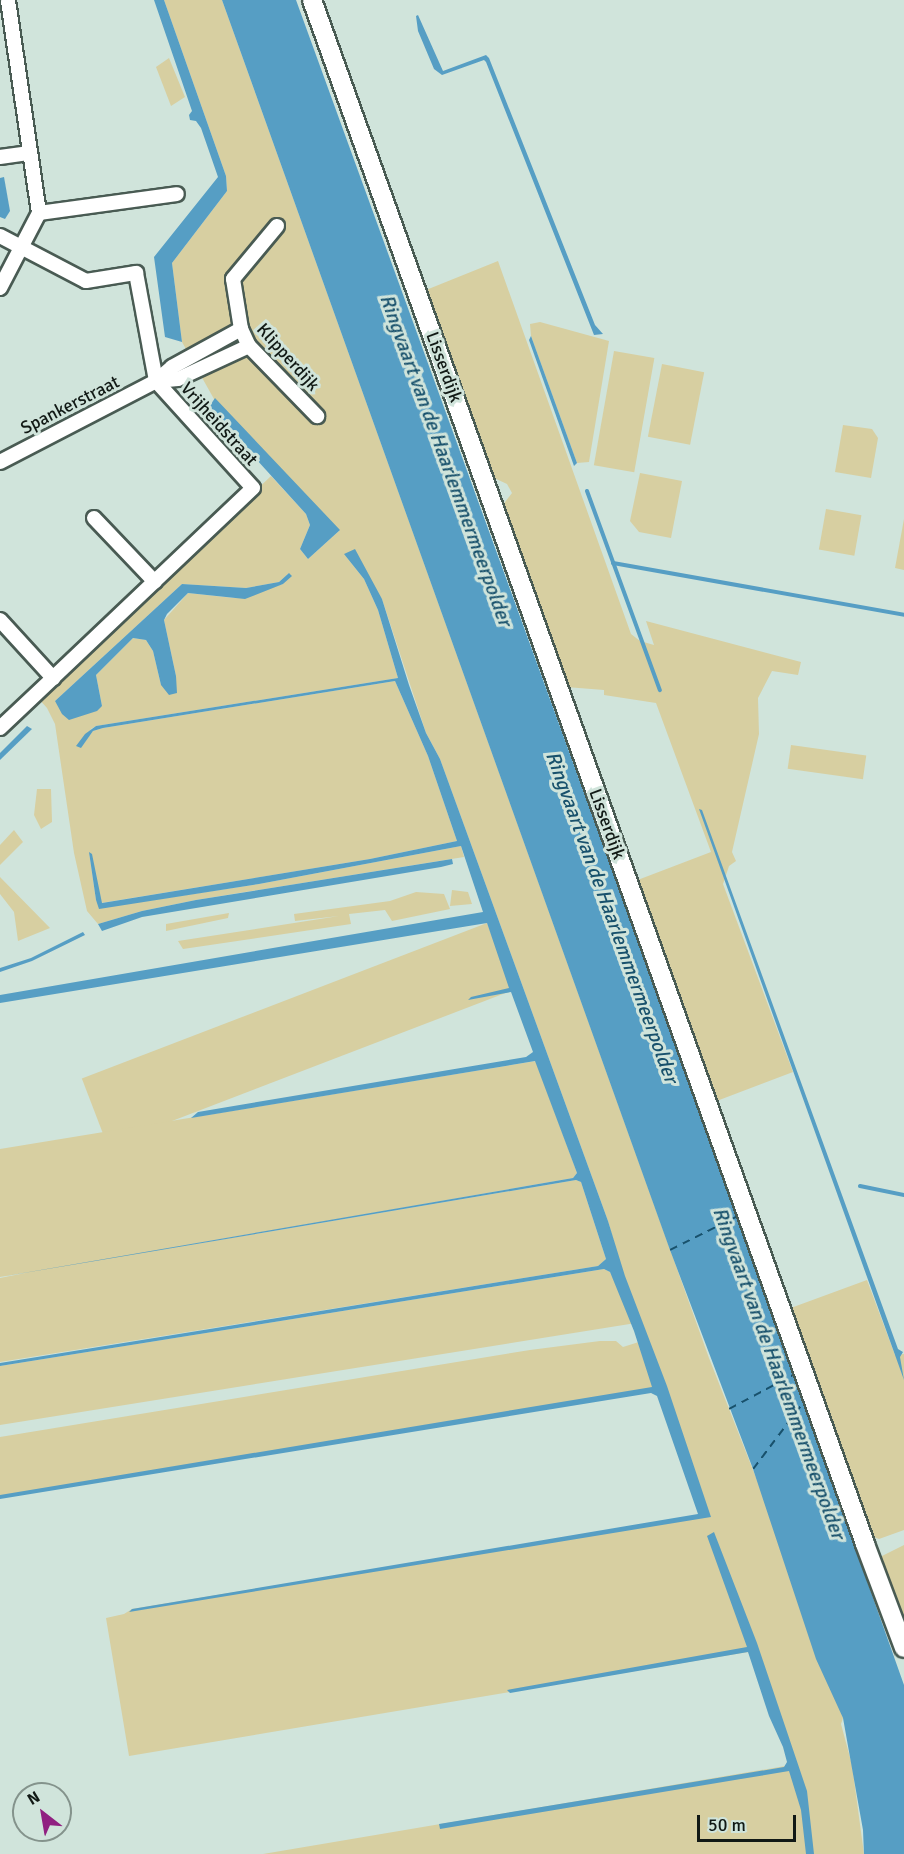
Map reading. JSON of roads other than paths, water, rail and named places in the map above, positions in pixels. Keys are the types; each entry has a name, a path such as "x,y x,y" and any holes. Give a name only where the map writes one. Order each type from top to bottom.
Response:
{"street":[{"path":"0,288 39,213 8,0"},
{"name":"Lisserdijk","path":"312,0 864,1544 904,1648"},
{"path":"0,157 29,146"},
{"path":"39,213 177,194"},
{"name":"Klipperdijk","path":"277,226 233,279 240,330 249,346 318,416"},
{"path":"0,236 20,247"},
{"name":"Vrijheidstraat","path":"0,728 253,488 156,381 136,273 86,281 20,247"},
{"name":"Spankerstraat","path":"0,462 156,381 172,367 240,330"},
{"name":"Spankerstraat","path":"156,381 178,379 249,346"},
{"path":"94,518 155,582"},
{"path":"0,620 52,678"}],"water":[{"path":"154,0 164,0 226,176 227,191 172,263 182,342 165,337 154,257 218,177 201,128 196,121 190,120 189,115 192,111"},
{"name":"Ringvaart van de Haarlemmermeerpolder","path":"222,0 296,0 725,1181 904,1685 904,1854 864,1854 863,1830 843,1718 816,1659 753,1469 670,1250"},
{"path":"418,15 443,71 486,55 489,58 595,325 603,334 594,335 486,62 484,60 442,75 434,69 418,31 416,16"},
{"path":"4,177 10,211 5,219 0,217 0,178"},
{"path":"531,336 577,463 574,466 529,340"},
{"path":"215,398 340,530 308,559 300,549 310,525 306,514 209,407"},
{"path":"355,549 382,599 426,733 440,759 608,1221 625,1276 667,1386 711,1517 129,1612 132,1609 698,1514 657,1396 651,1393 0,1499 0,1495 652,1387 634,1331 610,1272 604,1269 0,1366 0,1363 598,1266 606,1259 581,1182 576,1180 0,1277 573,1178 577,1173 535,1061 191,1118 198,1112 526,1057 533,1052 511,992 468,1000 471,997 509,988 487,923 0,1003 0,995 483,912 461,846 259,884 99,909 89,852 92,854 102,903 370,859 457,841 428,756 395,681 103,728 93,731 81,748 76,746 85,734 96,726 398,678 378,610 364,579 344,554"},
{"path":"289,573 292,576 283,584 245,599 188,593 167,614 164,620 176,676 177,693 169,695 161,685 153,651 146,640 133,638 96,675 102,706 97,711 69,720 62,714 55,701 182,584 246,588 279,582"},
{"path":"27,726 32,729 0,760 0,753"},
{"path":"699,809 702,810 898,1349 903,1352 900,1357 904,1380"},
{"path":"452,859 453,864 441,867 142,917 102,931 98,924 142,911 196,900"},
{"path":"83,932 85,935 32,961 0,972 0,968 31,958"},
{"path":"714,1532 757,1643 807,1791 814,1854 806,1854 801,1810 789,1771 440,1829 439,1824 784,1767 787,1762 783,1747 769,1716 748,1652 510,1693 507,1690 747,1647 707,1536"}],"waterway":[{"path":"587,491 660,690"},
{"path":"613,563 904,615"},
{"path":"860,1186 904,1195"}]}
